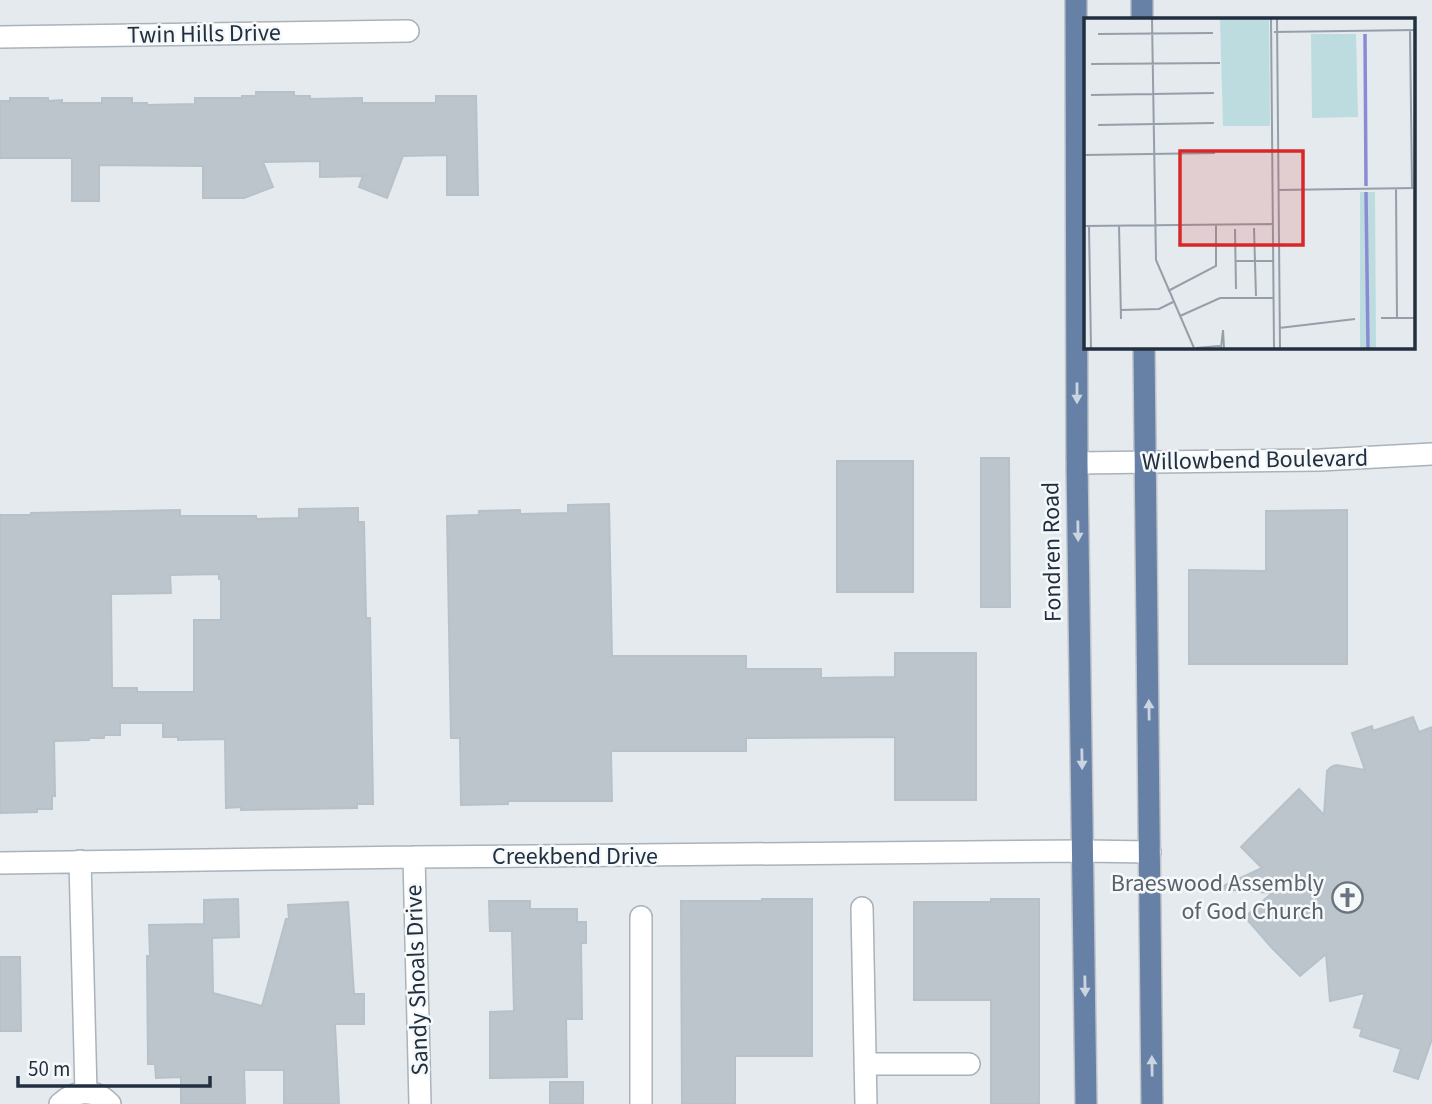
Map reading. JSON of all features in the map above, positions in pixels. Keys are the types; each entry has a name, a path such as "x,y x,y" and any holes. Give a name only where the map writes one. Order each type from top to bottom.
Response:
{"main road":[{"name":"Fondren Road","path":"1076,0 1077,463 1086,1104"},
{"path":"1142,0 1142,18"},
{"path":"1144,348 1152,1104"}],"street":[{"name":"Twin Hills Drive","path":"0,37 408,31"},
{"name":"Willowbend Boulevard","path":"1077,463 1320,460 1432,454"},
{"name":"Creekbend Drive","path":"0,863 1150,852"},
{"name":"Sandy Shoals Drive","path":"414,857 420,1104"},
{"path":"80,861 86,1092"},
{"path":"862,908 866,1104"},
{"path":"641,917 641,1104"},
{"path":"865,1064 969,1064"},
{"path":"60,1104 76,1093 86,1092 97,1094 110,1104"}],"building":[{"path":"256,92 294,92 294,96 310,96 310,99 362,98 362,103 436,103 436,96 476,96 478,195 447,195 447,155 403,156 387,198 359,187 363,176 320,177 320,161 263,162 273,187 244,198 203,198 203,166 99,165 99,201 72,201 72,158 0,158 0,101 10,101 10,98 48,98 48,101 62,100 62,103 102,103 102,98 132,98 132,103 147,105 195,104 195,98 242,98 256,96"},
{"path":"981,458 1009,458 1010,607 981,607"},
{"path":"837,461 913,461 913,592 837,592"},
{"path":"609,504 612,656 746,656 746,669 821,669 821,678 895,677 895,653 976,653 976,800 895,800 895,737 746,738 746,751 611,751 612,801 508,801 508,804 461,805 460,738 451,738 447,516 479,515 479,511 568,513 568,505"},
{"path":"358,508 358,522 364,522 366,618 370,618 373,804 357,804 357,808 226,808 225,739 178,740 178,737 163,737 163,723 120,723 120,735 104,735 104,738 89,740 54,741 55,796 52,796 52,809 0,813 0,515 180,510 180,516 256,516 256,519 299,518 299,509","holes":["219,574 221,620 194,620 194,692 137,692 137,688 112,688 111,594 171,593 170,575"]},
{"path":"1347,510 1347,664 1189,664 1189,570 1266,571 1266,511"},
{"name":"Braeswood Assembly of God Church","path":"1413,717 1419,732 1432,727 1432,1039 1418,1079 1394,1071 1401,1049 1360,1036 1362,1029 1354,1027 1365,993 1330,1001 1326,954 1300,976 1245,917 1272,893 1217,889 1262,868 1241,847 1299,789 1324,815 1327,771 1336,765 1365,770 1352,733 1372,726 1373,731"},
{"path":"238,899 239,937 212,938 213,993 262,1006 286,919 289,919 288,905 348,902 354,994 364,994 364,1024 335,1024 339,1104 284,1104 284,1070 244,1070 245,1104 181,1104 181,1077 156,1078 155,1064 148,1064 149,925 204,924 204,900"},
{"path":"812,899 812,1056 735,1056 735,1104 682,1104 681,901"},
{"path":"991,899 1039,899 1039,1104 991,1104 991,1000 914,1000 914,902 991,902"},
{"path":"489,901 530,901 530,909 577,909 577,922 586,922 586,943 581,943 582,1019 566,1019 567,1077 490,1078 490,1012 514,1011 512,931 490,931"},
{"path":"0,957 20,957 21,1031 0,1031"},
{"path":"550,1082 583,1082 583,1104 550,1104"}],"place":[{"name":"Braeswood Assembly of God Church","path":"1347,897"}]}
